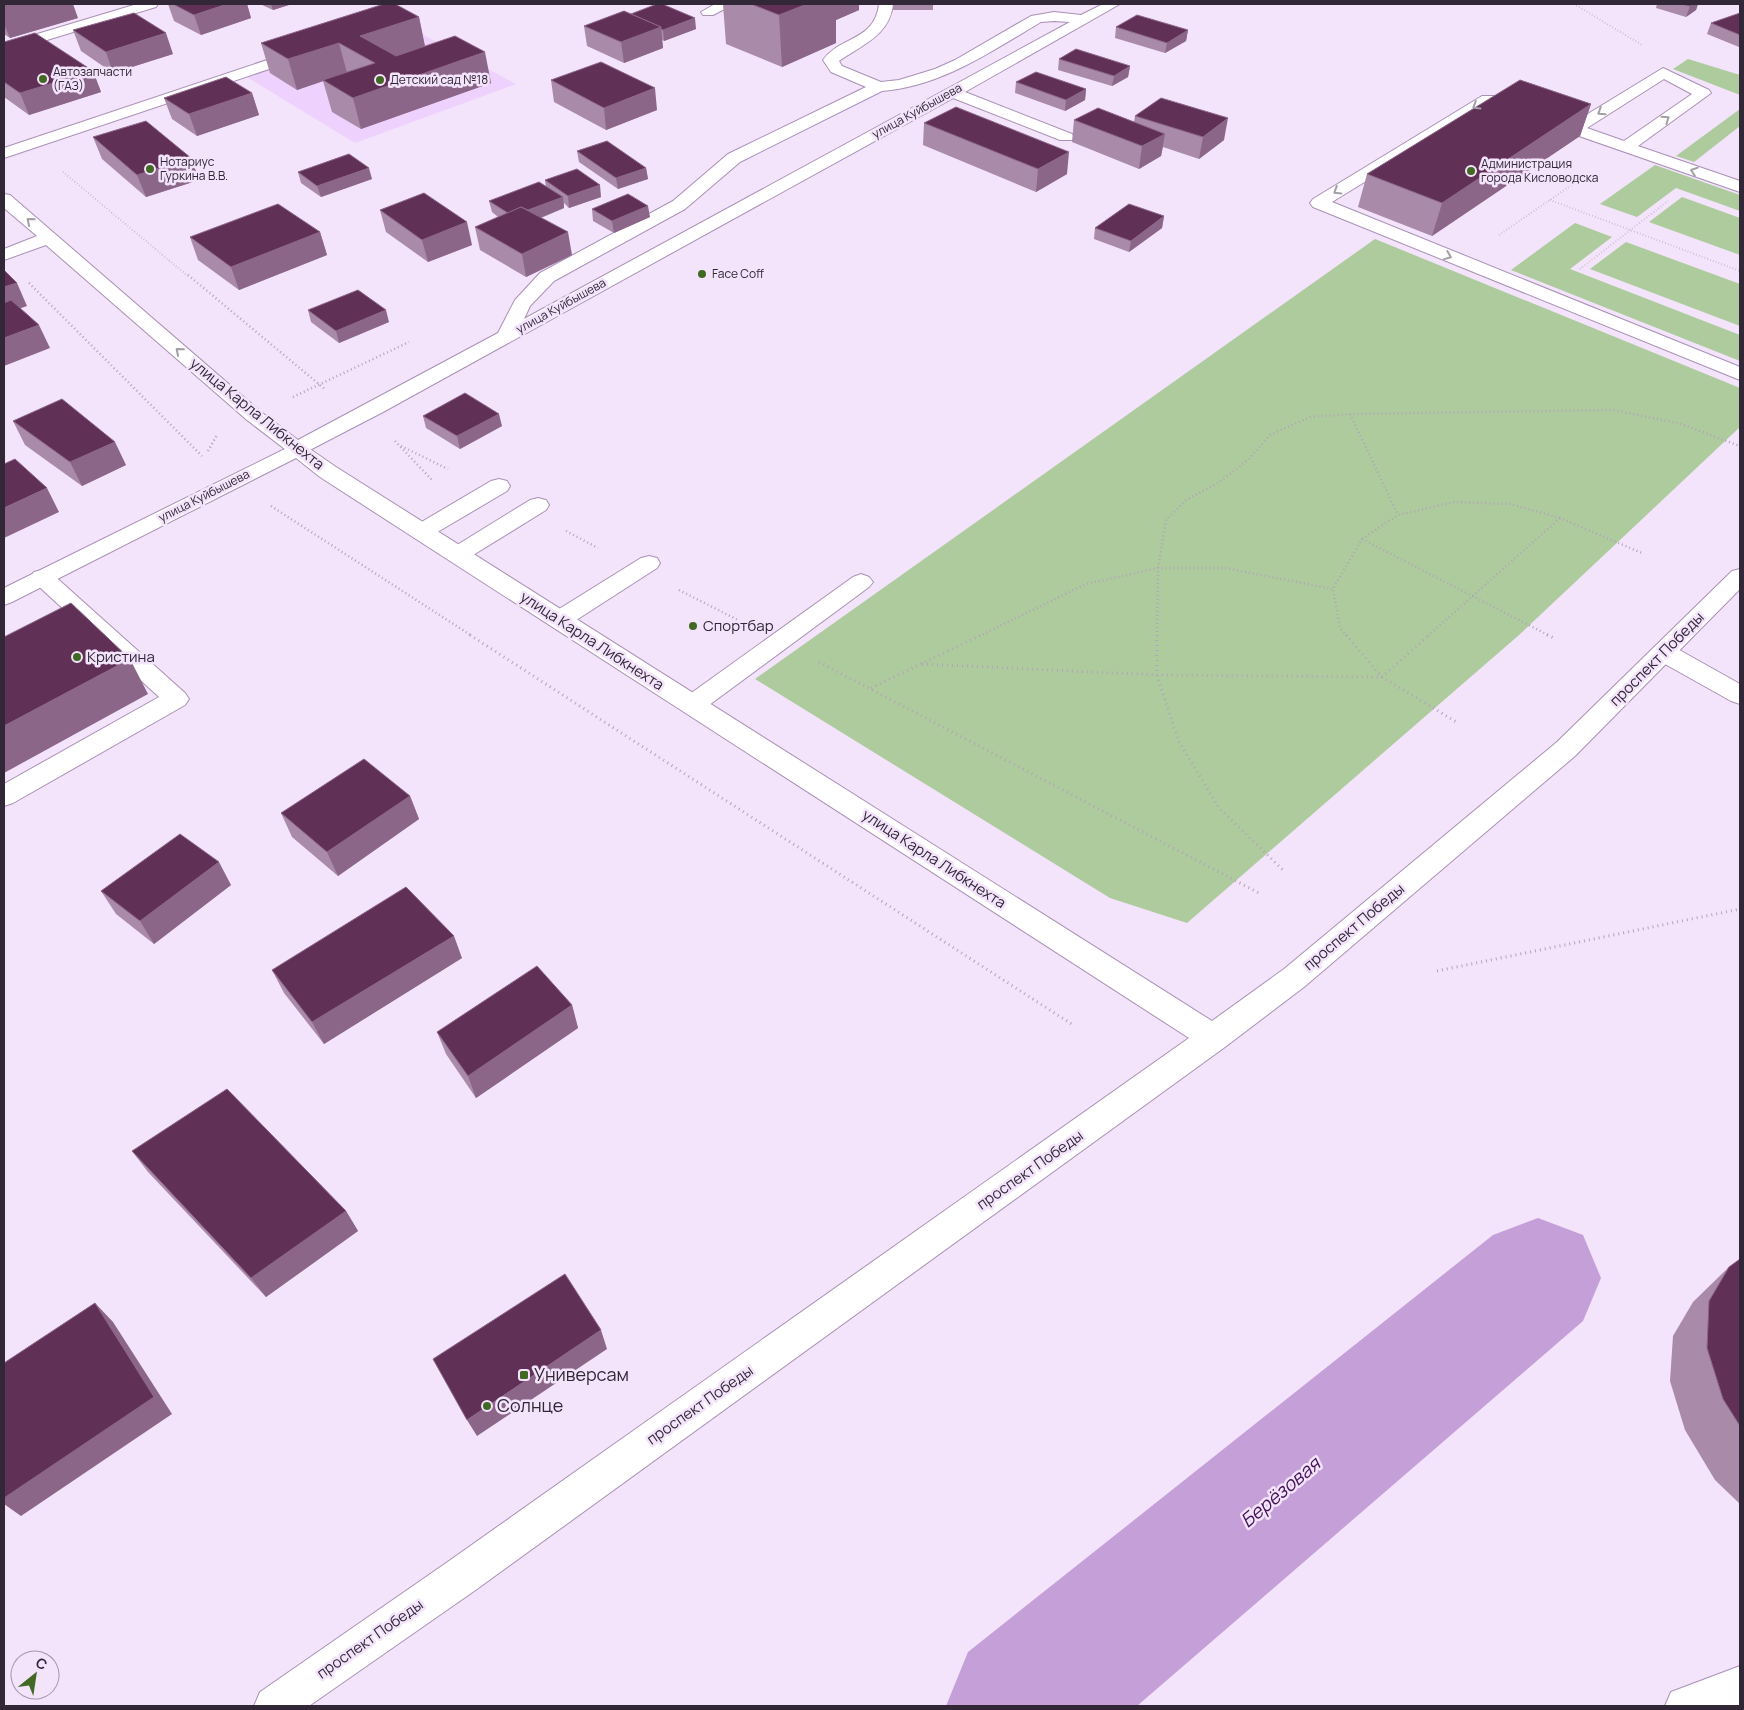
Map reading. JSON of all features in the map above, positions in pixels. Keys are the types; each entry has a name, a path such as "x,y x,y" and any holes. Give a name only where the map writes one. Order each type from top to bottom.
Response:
{"main road":[{"path":"4,49 149,4"},
{"path":"708,12 727,4"},
{"path":"886,4 886,11 880,25 865,39 844,50 832,60 836,69 879,87 900,87 929,78 1036,19 1050,15 1088,18"},
{"path":"1058,4 1088,18"},
{"name":"улица Куйбышева","path":"4,597 297,448 506,336 1113,4"},
{"path":"4,153 315,49"},
{"path":"1575,129 1663,73 1703,93 1626,147"},
{"path":"506,336 522,304 547,277 679,205 734,158 879,87"},
{"path":"952,92 1066,137"},
{"path":"1740,187 1488,99 1318,203 1740,374"},
{"name":"улица Карла Либкнехта","path":"4,199 254,416 328,472 1214,1038"},
{"path":"4,255 49,238"},
{"path":"421,532 499,486"},
{"path":"457,555 538,505"},
{"path":"559,620 644,566"},
{"name":"проспект Победы","path":"274,1706 463,1575 1214,1038 1294,978 1566,749 1665,653 1740,576"},
{"path":"4,796 176,699 42,577"},
{"path":"692,705 860,582"},
{"path":"1665,653 1740,695"},
{"path":"1685,1706 1740,1686"}],"path":[{"path":"1574,4 1647,48"},
{"path":"29,144 326,390"},
{"path":"1461,262 1626,147"},
{"path":"1589,272 1580,269 1672,198"},
{"path":"1550,200 1740,271"},
{"path":"24,278 204,458"},
{"path":"1285,872 1219,808 1178,740 1157,675 1158,568 1166,520 1186,500 1218,483 1249,459 1270,435 1310,417 1350,414 1613,410 1678,423 1740,446"},
{"path":"1350,414 1398,515"},
{"path":"401,446 447,469"},
{"path":"1458,723 1382,678 1340,628 1334,589 1362,539 1398,515 1454,502 1510,504 1560,518 1642,554"},
{"path":"268,504 1073,1025"},
{"path":"922,664 1157,675 1382,678 1560,518"},
{"path":"560,528 644,566 780,641"},
{"path":"1362,539 1554,638"},
{"path":"870,689 1086,584 1158,568 1225,568 1334,589"},
{"path":"831,668 1259,893"},
{"path":"1437,971 1740,909"}],"shaded area":[{"name":"Детский сад №18","path":"403,24 516,84 355,143 245,76"}],"green space":[{"path":"1688,59 1740,75 1740,95 1673,69"},
{"path":"1740,109 1740,126 1694,162 1676,156"},
{"path":"1655,165 1740,195 1740,211 1676,188 1637,217 1600,204"},
{"path":"1682,197 1740,218 1740,255 1649,222"},
{"path":"1575,223 1612,237 1570,269 1740,335 1740,361 1511,270"},
{"path":"1375,239 1740,388 1740,427 1519,635 1187,923 1110,898 755,679"},
{"path":"1626,242 1740,284 1740,326 1590,269"}],"building":[{"path":"173,4 227,4 194,15"},
{"path":"384,4 395,4 419,17 360,36 396,56 455,36 485,52 353,98 323,80 375,63 339,43 288,59 261,43"},
{"path":"657,4 662,4 695,18 663,30 661,27 631,14"},
{"path":"751,4 807,4 779,15"},
{"path":"624,11 661,27 621,42 584,26"},
{"path":"134,13 166,33 106,52 73,30"},
{"path":"1740,13 1740,35 1711,23"},
{"path":"1137,15 1188,30 1167,43 1116,27"},
{"path":"35,33 93,71 20,93 4,82 4,42"},
{"path":"1076,49 1130,66 1114,76 1059,59"},
{"path":"601,62 655,88 604,108 551,80"},
{"path":"1036,72 1086,89 1066,100 1016,82"},
{"path":"226,77 252,93 189,114 164,98"},
{"path":"1520,80 1591,104 1442,203 1367,174"},
{"path":"1161,98 1228,118 1203,137 1135,116"},
{"path":"956,107 1069,152 1038,169 924,123"},
{"path":"1098,108 1165,134 1142,146 1074,120"},
{"path":"146,121 191,158 137,175 93,137"},
{"path":"607,141 646,168 616,178 577,151"},
{"path":"349,154 369,168 317,186 298,172"},
{"path":"577,169 600,185 568,196 545,180"},
{"path":"539,182 563,197 528,210 521,207 508,213 489,201"},
{"path":"424,193 467,222 422,240 380,210"},
{"path":"628,194 648,206 612,221 592,209"},
{"path":"278,204 320,232 231,267 190,237"},
{"path":"1129,204 1164,216 1131,241 1095,228"},
{"path":"521,207 568,232 522,254 475,227"},
{"path":"4,270 17,283 4,287"},
{"path":"358,290 386,310 336,331 308,310"},
{"path":"11,300 39,325 4,338 4,303"},
{"path":"465,393 499,414 457,436 423,416"},
{"path":"62,399 115,442 70,462 13,421"},
{"path":"15,459 47,488 4,508 4,464"},
{"path":"71,603 130,659 4,726 4,637"},
{"path":"364,759 410,796 327,852 281,813"},
{"path":"180,834 219,862 140,921 101,891"},
{"path":"406,887 454,936 312,1022 272,970"},
{"path":"537,966 572,1005 468,1076 437,1032"},
{"path":"227,1089 346,1211 251,1278 132,1151"},
{"path":"1740,1259 1740,1426 1723,1399 1707,1348 1709,1301 1729,1267"},
{"path":"565,1274 601,1330 467,1420 433,1359"},
{"path":"95,1303 154,1397 4,1498 4,1363"}],"waterway":[{"name":"Берёзовая","path":"1022,1706 1538,1278"}],"place":[{"name":"Автозапчасти (ГАЗ)","path":"43,79"},
{"name":"Детский сад №18","path":"380,80"},
{"name":"Нотариус Гуркина В.В.","path":"150,169"},
{"name":"Администрация города Кисловодска","path":"1471,171"},
{"name":"Face Coff","path":"702,274"},
{"name":"Спортбар","path":"693,626"},
{"name":"Кристина","path":"77,657"},
{"name":"Универсам","path":"524,1375"},
{"name":"Солнце","path":"487,1406"}]}
